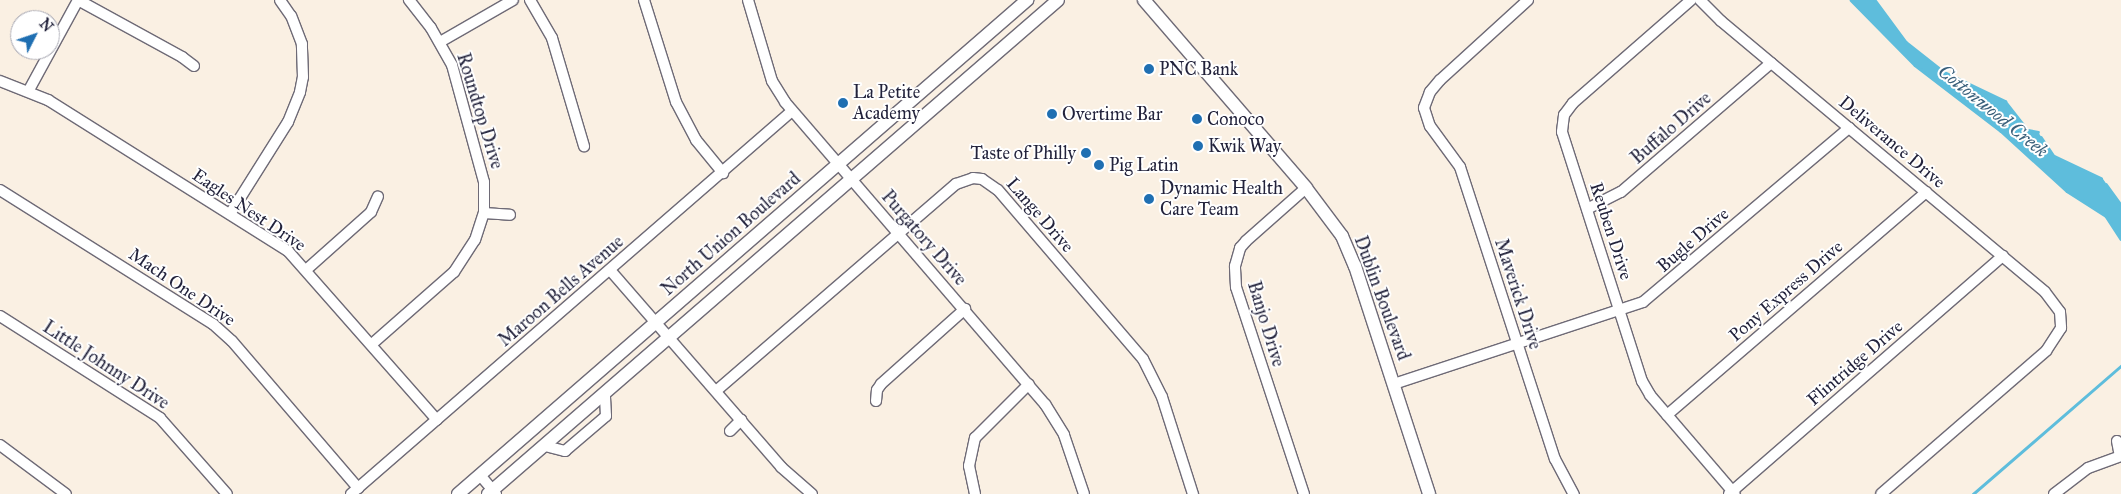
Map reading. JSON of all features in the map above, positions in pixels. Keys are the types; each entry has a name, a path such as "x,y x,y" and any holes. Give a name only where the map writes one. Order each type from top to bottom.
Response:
{"main road":[{"name":"North Union Boulevard","path":"458,494 1027,0"},
{"path":"492,493 1058,0"},
{"name":"Dublin Boulevard","path":"1144,0 1334,223 1349,251 1429,494"}],"street":[{"path":"29,90 78,0 182,57 194,66"},
{"path":"230,214 288,122 300,92 303,77 302,44 294,22 280,0"},
{"name":"Roundtop Drive","path":"372,344 454,272 475,240 484,212 482,170 452,65 440,42 409,0"},
{"path":"440,42 513,0"},
{"path":"530,0 554,44 584,146"},
{"path":"644,0 676,102 696,140 723,173"},
{"name":"Purgatory Drive","path":"748,0 772,81 792,111 1029,384 1058,423 1084,494"},
{"name":"Maverick Drive","path":"1528,0 1440,80 1419,107 1430,126 1460,166 1555,459 1574,494"},
{"name":"Reuben Drive","path":"1691,0 1577,98 1564,115 1564,140 1642,381 1667,415 1732,493"},
{"name":"Deliverance Drive","path":"1700,0 1771,63 2046,292 2060,312"},
{"name":"Buffalo Drive","path":"1587,209 1621,192 1771,63"},
{"name":"Eagles Nest Drive","path":"0,81 29,90 288,251 372,344 437,420"},
{"name":"Maroon Bells Avenue","path":"354,491 723,173 792,111"},
{"name":"Bugle Drive","path":"1394,384 1516,342 1620,311 1643,302 1849,128"},
{"name":"Lange Drive","path":"716,391 898,232 964,180 982,180 998,190 1145,363 1162,397 1193,494"},
{"name":"Banjo Drive","path":"1304,494 1236,287 1235,266 1240,248 1246,240 1306,188"},
{"name":"Mach One Drive","path":"0,190 213,324 232,341 354,491"},
{"name":"Pony Express Drive","path":"1667,415 1926,192"},
{"path":"306,270 371,212 378,196"},
{"path":"484,212 510,216"},
{"name":"Flintridge Drive","path":"1732,493 2003,256"},
{"path":"610,270 781,468 812,494"},
{"path":"876,401 876,390 881,384 964,309"},
{"path":"1881,494 2046,351 2061,328 2060,312 2070,309"},
{"name":"Little Johnny Drive","path":"0,316 160,418 227,494"},
{"path":"975,494 969,466 976,438 1029,384"},
{"path":"545,446 565,451 606,416 605,394"},
{"path":"730,430 741,420"},
{"path":"2054,494 2088,468 2120,456 2117,441"},
{"path":"0,445 66,494"},
{"path":"480,475 492,493"}],"water":[{"path":"1851,0 1875,0 1906,42 1944,72 2005,101 2028,130 2038,132 2054,156 2103,179 2121,205 2121,239 2106,216 2067,191 2001,131 1915,65"}],"waterway":[{"name":"Cottonwood Creek","path":"1851,0 1915,65 2001,131 2067,191 2106,216 2121,239"},
{"name":"Cottonwood Creek","path":"1875,0 1906,42 1944,72 2005,101 2028,130 2038,132"},
{"name":"Cottonwood Creek","path":"2041,137 2054,156 2101,178"},
{"name":"Cottonwood Creek","path":"2106,184 2121,205"},
{"path":"1973,494 2121,366"}],"place":[{"name":"PNC Bank","path":"1149,69"},
{"name":"La Petite Academy","path":"843,103"},
{"name":"Overtime Bar","path":"1052,114"},
{"name":"Conoco","path":"1197,119"},
{"name":"Kwik Way","path":"1198,146"},
{"name":"Taste of Philly","path":"1086,153"},
{"name":"Pig Latin","path":"1099,165"},
{"name":"Dynamic Health Care Team","path":"1149,199"}]}
